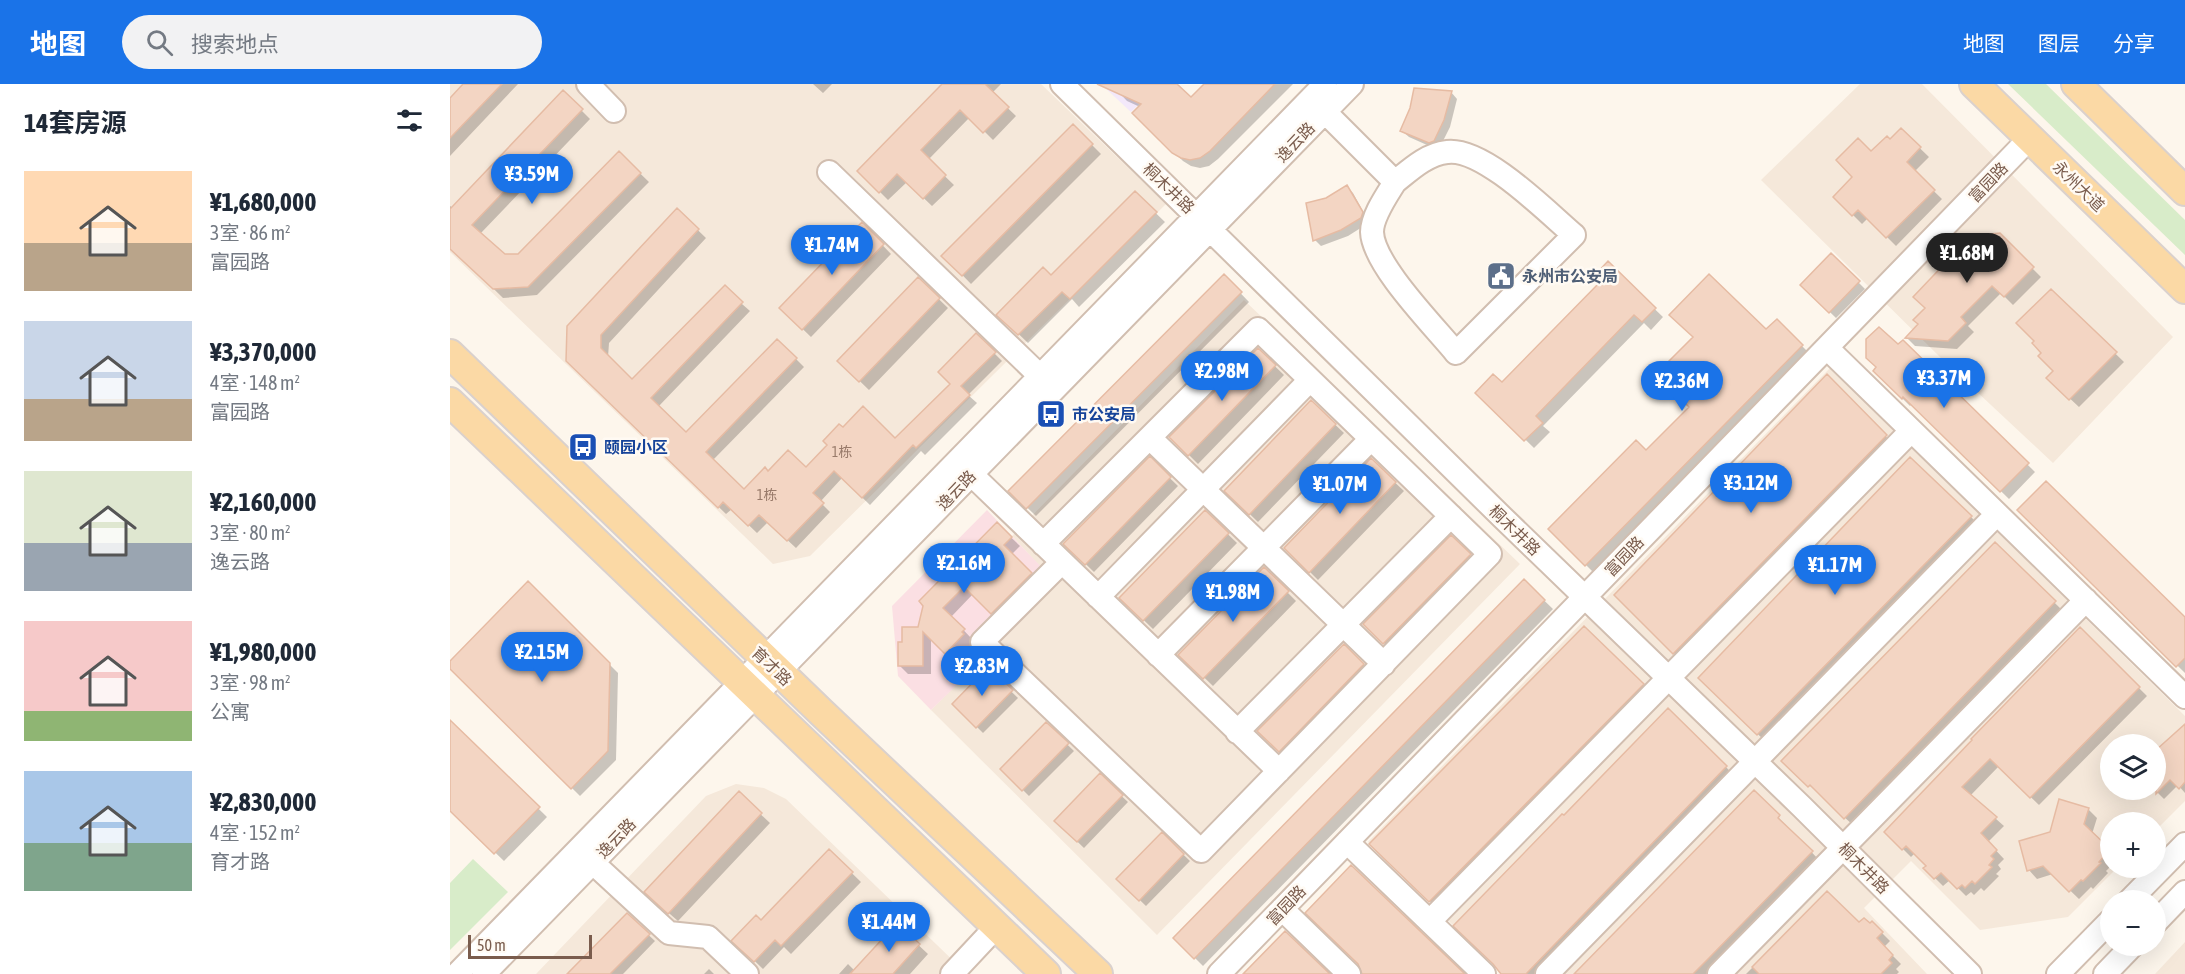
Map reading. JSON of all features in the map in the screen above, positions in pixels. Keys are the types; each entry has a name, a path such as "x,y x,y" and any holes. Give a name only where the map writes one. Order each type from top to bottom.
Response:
{"main road":[{"name":"永州大道","path":"1974,84 2185,289"},
{"path":"2089,88 2185,191"},
{"name":"育才路","path":"450,354 772,665 1098,974"},
{"name":"育才路","path":"450,402 1046,974"},
{"path":"655,600 679,576"},
{"path":"840,778 864,753"}],"street":[{"path":"588,84 614,111"},
{"name":"桐木井路","path":"1062,84 1970,974"},
{"name":"逸云路","path":"772,665 971,474 1204,222 1325,84"},
{"name":"逸云路","path":"457,974 748,690 1040,376 1325,112 1352,84"},
{"path":"1325,112 1395,182"},
{"name":"富园路","path":"1219,974 2030,138"},
{"path":"1448,152 1472,156 1491,165 1574,235 1456,354 1390,273 1377,252 1372,231 1380,207 1395,182 1421,162 1448,152"},
{"path":"829,172 1040,376"},
{"path":"1043,544 1258,329 1490,554 1201,851 982,642 1062,562"},
{"path":"1827,348 2185,697"},
{"path":"1098,597 1310,380"},
{"path":"1430,921 1911,431"},
{"path":"1150,438 1384,664"},
{"path":"1158,655 1371,439"},
{"path":"971,474 1279,771"},
{"path":"1547,974 1997,514"},
{"path":"1238,732 1451,516"},
{"path":"1719,974 2086,600"},
{"name":"逸云路","path":"484,974 593,863 748,690"},
{"path":"1347,842 1484,974"},
{"path":"2140,890 2185,844"},
{"path":"593,863 669,933 708,937 747,974"},
{"path":"2166,912 2185,892"},
{"path":"1282,909 1349,974"},
{"path":"952,974 996,927"},
{"path":"2058,974 2100,931"},
{"path":"2105,974 2122,956"}],"shaded area":[{"name":"颐园小区","path":"450,84 1041,84 1166,204 810,556 773,564 450,252"},
{"path":"1101,84 1159,84 1131,112"},
{"path":"1860,84 1922,84 2173,337 2053,463 1945,362 1761,180"},
{"path":"1244,300 1520,564 1157,935 931,710 962,679 953,668 1049,576 1012,536"},
{"path":"1830,368 2185,716 2185,801 2166,820 2166,812 2100,812 2100,878 2107,878 2068,917 1980,930 1911,861 1864,908 1927,974 1503,974 1368,842"},
{"path":"987,510 1049,575 953,668 963,679 931,710 898,676 892,606"},
{"path":"736,784 764,788 786,799 967,974 536,974 706,796"},
{"path":"2185,942 2185,974 2155,974"}],"green space":[{"path":"2008,84 2046,84 2185,220 2185,255"},
{"path":"473,859 508,892 450,950 450,883"}],"building":[{"path":"463,84 502,84 450,138 450,98"},
{"path":"942,84 985,84 1009,107 983,133 960,110 921,150 946,175 923,199 897,174 879,193 857,171"},
{"path":"1097,84 1177,84 1191,97 1204,84 1275,84 1210,151 1200,158 1190,160 1172,153 1132,113 1141,104"},
{"path":"1414,88 1452,91 1444,120 1434,141 1429,143 1400,131 1410,108"},
{"path":"563,90 583,109 472,225 505,254 518,254 619,151 641,173 528,287 493,289 450,249 450,209"},
{"path":"1073,124 1093,144 962,276 941,256"},
{"path":"1901,128 1921,147 1907,162 1935,190 1886,238 1858,210 1852,216 1833,197 1852,177 1836,160 1858,138 1871,151 1887,136 1890,139"},
{"path":"1347,185 1363,212 1361,218 1341,230 1313,241 1306,203 1326,198"},
{"path":"1135,191 1157,212 1070,299 1062,292 1018,335 996,315 1043,267 1051,275"},
{"path":"677,208 699,229 601,335 601,348 632,379 725,285 743,302 651,398 686,432 777,339 797,358 706,452 744,489 765,467 768,471 788,450 806,467 827,445 823,441 839,424 843,427 863,406 895,438 950,384 938,372 976,333 996,352 961,386 970,395 916,448 913,445 862,498 834,471 813,493 824,503 787,541 759,515 748,526 723,502 718,508 566,361 567,326"},
{"path":"862,222 884,244 802,330 779,308"},
{"path":"2000,233 2034,267 2004,297 1992,286 1961,317 1966,323 1948,341 1905,338 1918,324 1913,320 1925,308 1913,297 1971,236"},
{"path":"1831,253 1860,281 1829,313 1800,285"},
{"path":"1608,261 1656,308 1642,322 1634,315 1536,416 1543,423 1524,441 1475,393 1493,374 1502,382 1600,282 1594,276"},
{"path":"1224,274 1242,292 1026,509 1008,491"},
{"path":"1709,274 1766,329 1777,319 1803,345 1585,566 1548,529 1636,440 1646,450 1689,407 1656,374 1693,337 1669,315"},
{"path":"918,277 940,298 859,382 837,361"},
{"path":"2051,289 2117,352 2069,400 2046,378 2053,371 2038,356 2041,353 2032,343 2034,341 2016,323"},
{"path":"1879,327 1898,344 1903,340 2029,463 2000,492 1903,397 1902,399 1873,371 1876,367 1866,358 1866,339"},
{"path":"1258,348 1276,365 1188,456 1169,437"},
{"path":"1827,374 1887,435 1673,654 1614,595"},
{"path":"1311,400 1336,424 1249,515 1224,491"},
{"path":"1150,456 1171,477 1085,565 1063,544"},
{"path":"1910,457 1972,516 1757,735 1698,678"},
{"path":"1371,458 1396,482 1309,573 1284,548"},
{"path":"2046,481 2185,617 2185,658 2176,667 2017,510"},
{"path":"1205,510 1229,533 1143,621 1119,598"},
{"path":"997,522 1012,537 1004,545 1032,573 991,614 964,587 943,608 965,629 962,632 964,634 945,654 923,632 923,666 898,666 898,642 902,642 902,627 918,627 923,606 919,601"},
{"path":"1451,535 1471,554 1383,644 1363,624"},
{"path":"1995,542 2056,601 1844,819 1810,785 1808,787 1781,761"},
{"path":"1264,567 1289,591 1203,679 1178,655"},
{"path":"1524,579 1545,600 1194,959 1173,938"},
{"path":"528,581 610,663 608,751 571,789 450,669 450,661"},
{"path":"1584,626 1644,684 1429,902 1369,844"},
{"path":"2080,627 2140,687 2030,798 1990,759 1962,787 1997,817 1981,833 1997,850 1991,856 1994,859 1989,865 1992,867 1975,884 1972,881 1965,888 1962,885 1957,889 1941,873 1934,879 1923,868 1926,866 1906,846 1902,850 1884,832"},
{"path":"1344,644 1364,664 1279,752 1257,731"},
{"path":"988,667 1013,690 976,728 952,704"},
{"path":"1668,708 1727,766 1526,974 1501,974 1453,926"},
{"path":"450,720 540,807 494,854 450,811"},
{"path":"1046,722 1069,743 1022,791 1000,769"},
{"path":"2185,724 2185,782 2179,789 2170,780 2166,784 2166,741"},
{"path":"1100,773 1123,795 1077,842 1054,821"},
{"path":"1754,790 1780,815 1778,818 1813,851 1709,958 1693,974 1574,974"},
{"path":"739,791 762,813 668,914 644,892"},
{"path":"2059,799 2089,808 2084,824 2100,839 2100,864 2069,892 2043,866 2027,871 2019,841 2050,832"},
{"path":"1162,832 1184,854 1139,901 1116,879"},
{"path":"829,849 853,872 781,946 775,940 754,962 731,941 756,915 761,920"},
{"path":"1351,865 1465,974 1362,974 1358,964 1305,913"},
{"path":"1827,891 1859,922 1864,918 1870,923 1872,921 1883,932 1877,938 1893,955 1889,960 1892,963 1881,974 1759,974 1752,967"},
{"path":"627,913 650,934 610,974 567,974"},
{"path":"897,923 920,944 893,974 850,974"},
{"path":"1285,931 1330,974 1243,974"}],"place":[{"name":"永州市公安局","path":"1501,276"},
{"name":"市公安局","path":"1051,414"},
{"name":"颐园小区","path":"583,447"}]}
